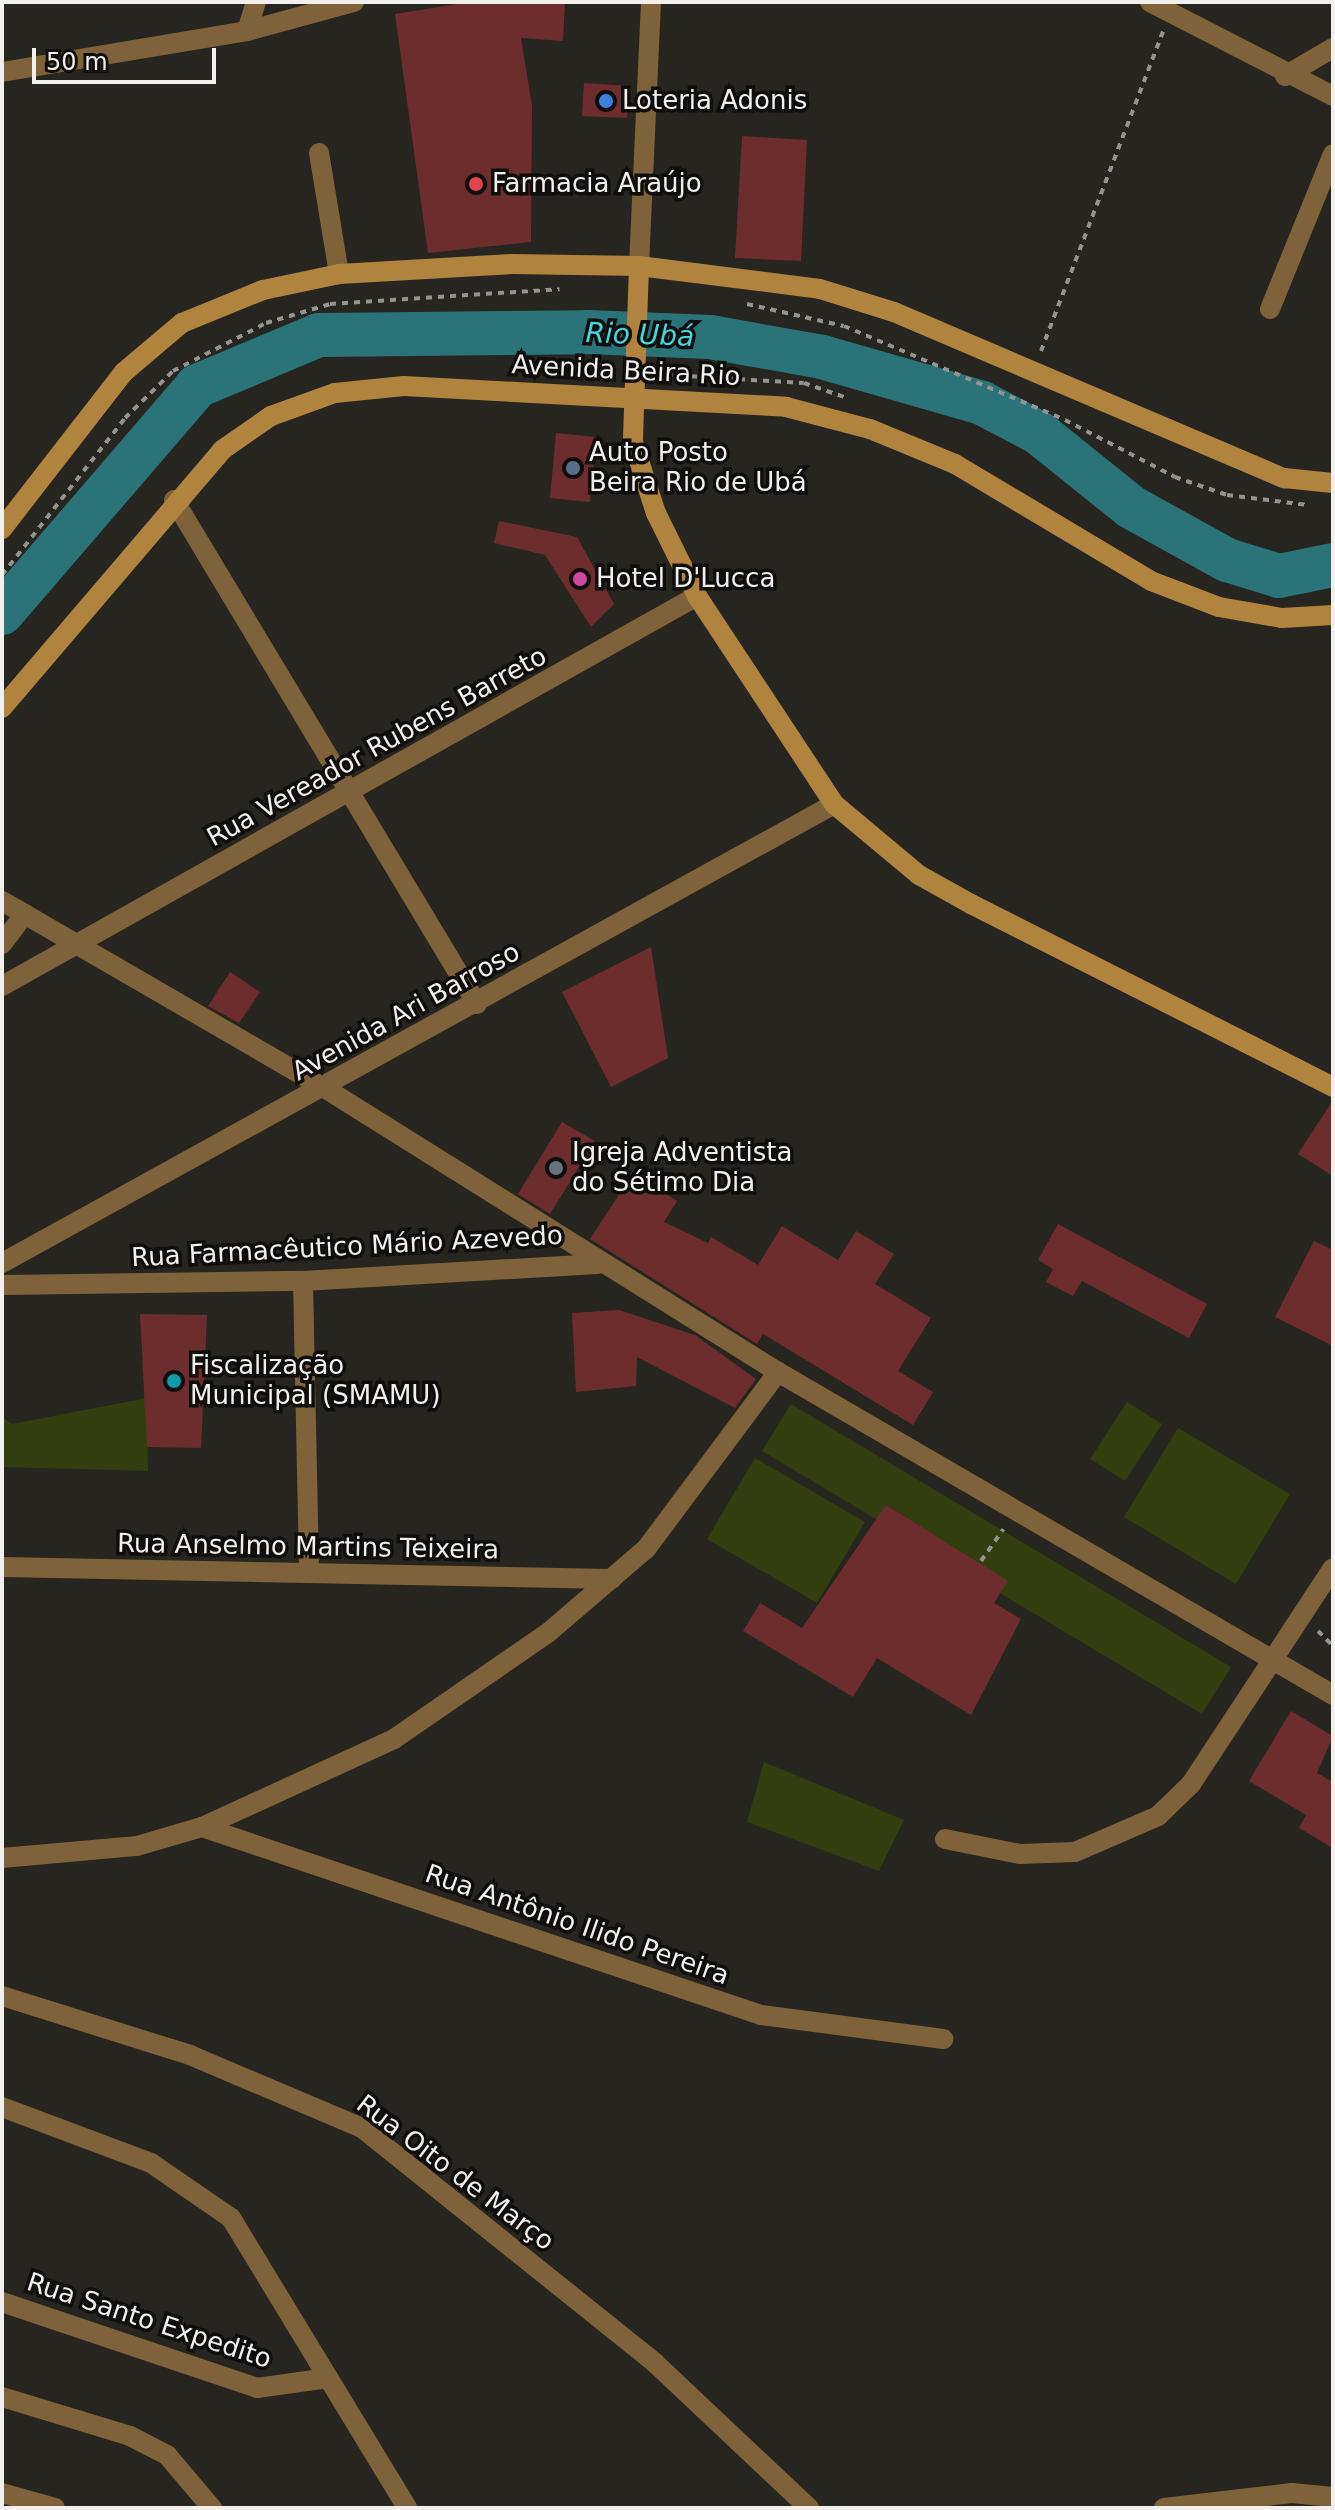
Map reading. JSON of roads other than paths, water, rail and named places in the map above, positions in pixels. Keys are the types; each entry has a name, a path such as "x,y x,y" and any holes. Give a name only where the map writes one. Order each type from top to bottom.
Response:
{"main road":[{"path":"639,266 631,399 638,463 697,596 834,804 919,875 1333,1087"},
{"path":"2,529 124,372 182,323 263,290 339,274 639,266 820,289 894,312 1032,375 1284,478 1333,483"},
{"name":"Avenida Beira Rio","path":"2,708 174,500 222,450 271,416 335,393 404,386 786,407 870,429 955,464 1151,581 1219,607 1282,618 1333,615"}],"street":[{"path":"247,31 256,2"},
{"path":"2,72 247,31 354,2"},
{"path":"639,266 651,2"},
{"path":"1150,2 1285,76 1333,96"},
{"path":"1285,76 1333,48"},
{"path":"319,153 339,274"},
{"path":"1270,309 1333,154"},
{"path":"174,500 477,1004"},
{"name":"Rua Vereador Rubens Barreto","path":"2,986 350,794 697,596"},
{"name":"Avenida Ari Barroso","path":"2,1263 477,1004 834,804"},
{"path":"2,901 81,941 323,1087 598,1264 778,1372 1273,1657 1333,1695"},
{"path":"2,944 25,914"},
{"name":"Rua Farmacêutico Mário Azevedo","path":"2,1285 303,1281 598,1264"},
{"path":"303,1281 309,1573"},
{"path":"2,1858 137,1846 202,1827 394,1739 549,1632 646,1549 778,1372"},
{"name":"Rua Anselmo Martins Teixeira","path":"2,1567 612,1579"},
{"path":"945,1839 1020,1854 1075,1852 1140,1827 1191,1784 1333,1568"},
{"name":"Rua Antônio Ilido Pereira","path":"202,1827 761,2015 943,2039"},
{"name":"Rua Oito de Março","path":"2,1996 190,2055 362,2128 655,2363 809,2508"},
{"path":"8,2111 151,2163 231,2218 407,2508"},
{"name":"Rua Santo Expedito","path":"2,2302 257,2388 328,2378"},
{"path":"2,2397 130,2436 167,2455 212,2508"},
{"path":"2,2493 55,2508"},
{"path":"1164,2508 1292,2493 1333,2497"}],"waterway":[{"name":"Rio Ubá","path":"2,613 197,386 319,335 588,332 710,337 822,357 982,403 1039,433 1131,507 1227,560 1279,576 1333,565"}],"place":[{"name":"Loteria Adonis","path":"606,101"},
{"name":"Farmacia Araújo","path":"476,184"},
{"name":"Auto Posto Beira Rio de Ubá","path":"573,468"},
{"name":"Hotel D'Lucca","path":"580,579"},
{"name":"Igreja Adventista do Sétimo Dia","path":"556,1168"},
{"name":"Fiscalização Municipal (SMAMU)","path":"174,1381"}]}
